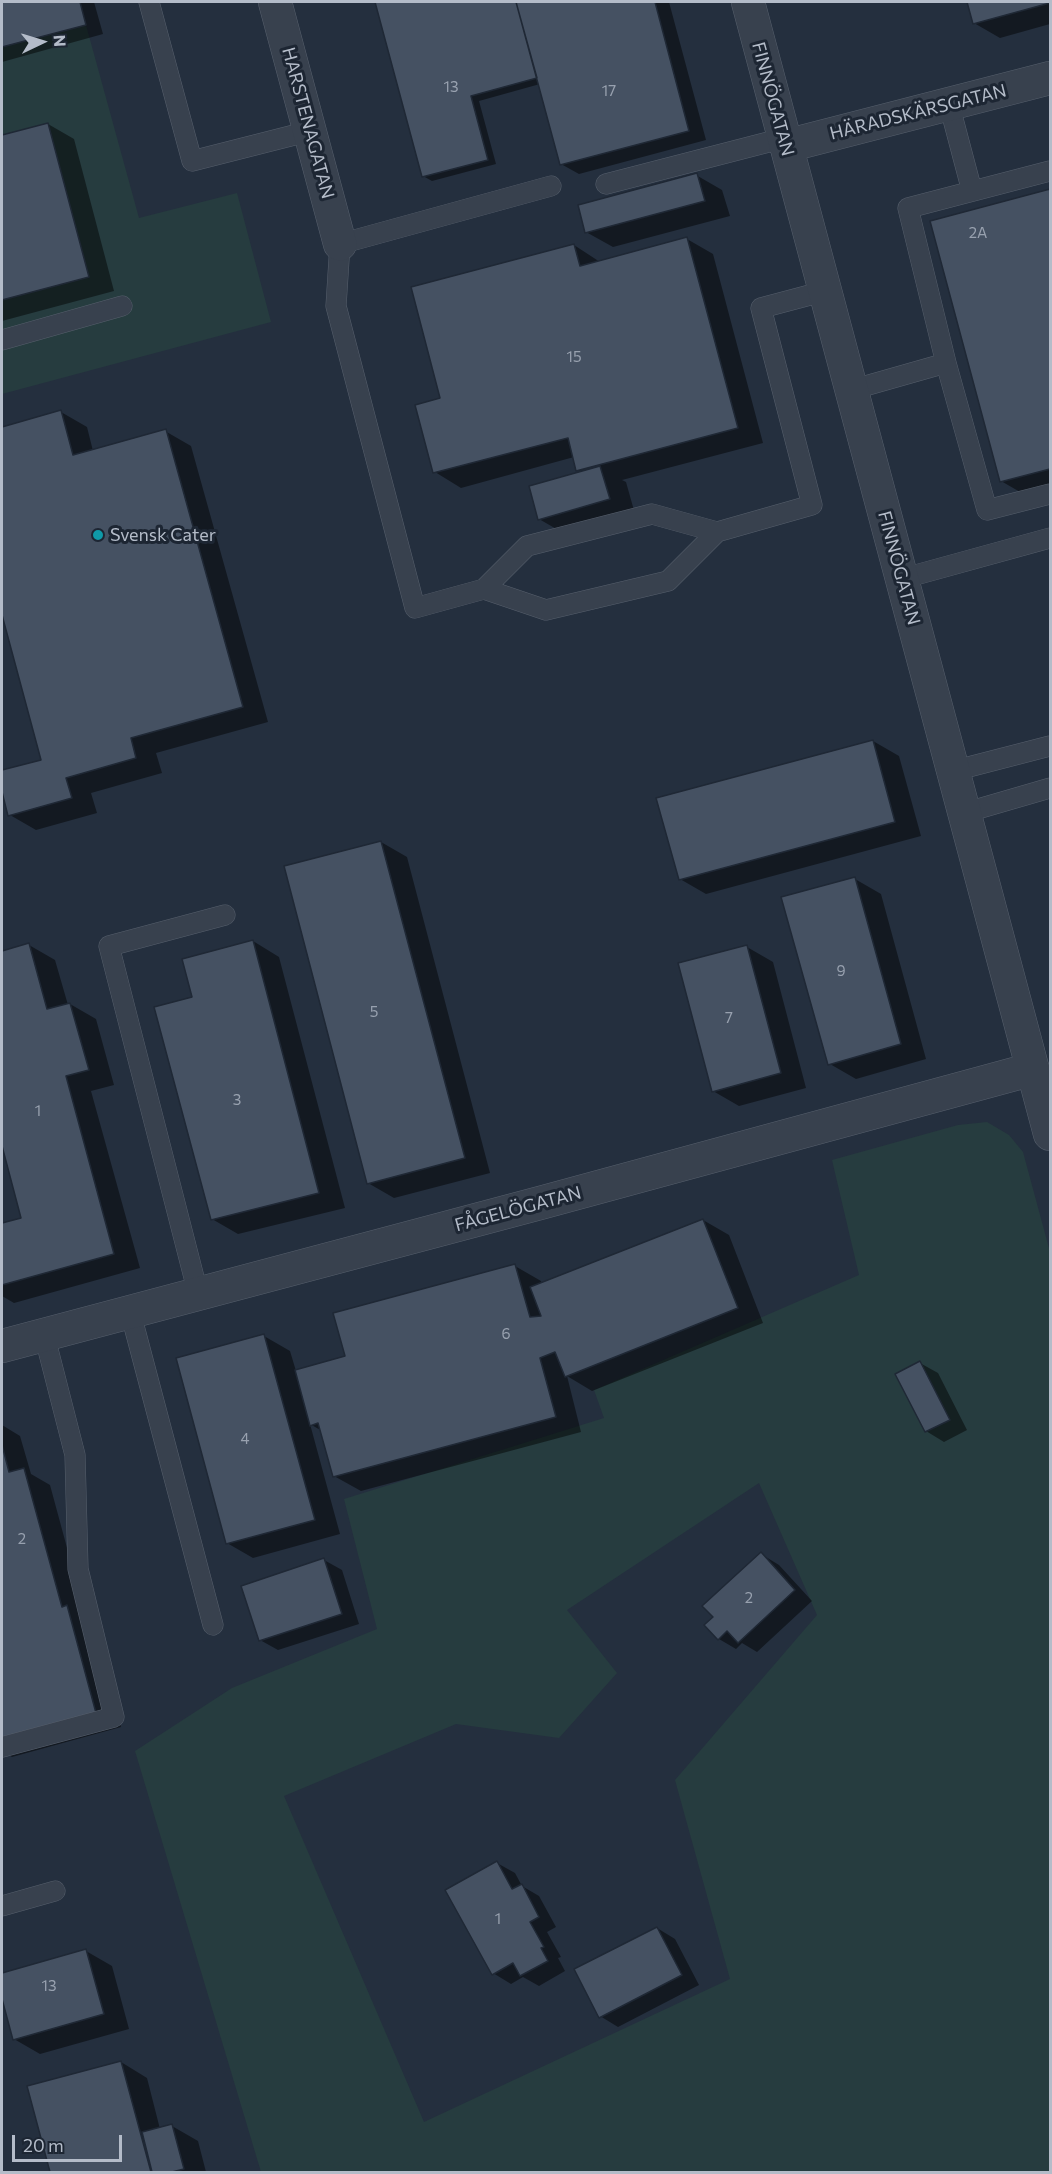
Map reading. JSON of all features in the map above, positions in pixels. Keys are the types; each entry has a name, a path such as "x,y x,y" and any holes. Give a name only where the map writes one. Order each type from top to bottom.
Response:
{"street":[{"name":"HARSTENAGATAN","path":"275,2 340,244"},
{"name":"FINNÖGATAN","path":"748,2 1050,1132"},
{"name":"HÄRADSKÄRSGATAN","path":"785,142 1050,78"},
{"name":"FÅGELÖGATAN","path":"2,1346 1033,1069"}],"lane":[{"path":"149,2 192,161 310,131"},
{"path":"949,104 972,191"},
{"path":"606,184 785,142"},
{"path":"1050,171 908,208 946,363 987,510 1050,494"},
{"path":"552,186 340,244 336,306 416,608 484,589 527,546 652,514 717,532"},
{"path":"484,589 546,610 668,581 717,532 812,505 761,308 825,291"},
{"path":"2,340 122,306"},
{"path":"851,390 946,363"},
{"path":"902,579 1050,538"},
{"path":"953,771 1050,746"},
{"path":"964,813 1050,788"},
{"path":"198,1293 109,946 225,915"},
{"path":"130,1311 213,1625"},
{"path":"2,1747 114,1717 78,1569 75,1455 44,1334"},
{"path":"2,1906 55,1890"}],"green space":[{"path":"86,25 139,218 237,193 271,322 2,394 2,47"},
{"path":"987,1122 1009,1135 1023,1152 1050,1252 1050,2172 261,2172 135,1751 232,1688 377,1629 344,1499 604,1418 594,1390 859,1275 832,1160 958,1125","holes":["759,1483 817,1615 675,1780 730,1979 424,2122 284,1796 456,1724 559,1738 617,1673 567,1610"]}],"building":[{"path":"2,2 80,2 86,25 2,47"},
{"path":"375,2 516,2 537,78 471,96 488,160 422,177"},
{"path":"516,2 655,2 689,131 560,165"},
{"path":"967,2 1050,2 1050,3 973,24"},
{"path":"48,123 89,277 2,300 2,135"},
{"path":"697,173 705,201 585,233 578,205"},
{"path":"1050,189 1050,469 1000,482 930,221"},
{"path":"687,237 738,428 576,471 568,438 433,473 415,405 440,398 411,287 574,244 580,266"},
{"name":"Svensk Cater","path":"61,410 73,455 166,429 243,707 131,738 136,758 66,778 72,798 8,816 2,792 2,770 41,760 2,615 2,427"},
{"path":"600,466 610,499 538,520 529,486"},
{"path":"873,740 895,822 679,880 656,798"},
{"path":"381,841 465,1158 367,1184 284,866"},
{"path":"855,877 901,1044 828,1065 781,897"},
{"path":"253,940 319,1193 211,1220 154,1007 192,997 182,959"},
{"path":"29,943 47,1009 70,1003 89,1070 66,1076 114,1254 2,1285 2,1223 21,1218 2,1146 2,951"},
{"path":"747,945 781,1073 712,1092 678,963"},
{"path":"703,1219 738,1308 565,1377 555,1352 540,1358 556,1417 333,1477 318,1423 310,1426 295,1370 345,1356 333,1313 515,1264 530,1317 541,1316 530,1287"},
{"path":"264,1334 315,1520 226,1544 176,1358"},
{"path":"920,1361 950,1420 925,1432 895,1374"},
{"path":"2,1445 9,1472 24,1468 62,1607 67,1605 96,1713 2,1739"},
{"path":"761,1552 795,1590 738,1643 727,1631 718,1640 704,1625 713,1617 702,1606"},
{"path":"324,1558 342,1614 259,1641 241,1586"},
{"path":"497,1861 512,1889 522,1884 539,1917 530,1922 544,1947 541,1948 548,1961 520,1976 513,1963 492,1975 445,1890"},
{"path":"657,1927 682,1975 599,2018 574,1969"},
{"path":"86,1949 104,2014 13,2040 2,1999 2,1973"},
{"path":"121,2061 151,2172 50,2172 27,2086"},
{"path":"172,2124 184,2169 172,2172 152,2172 142,2132"}],"place":[{"name":"Svensk Cater","path":"98,535"}]}
